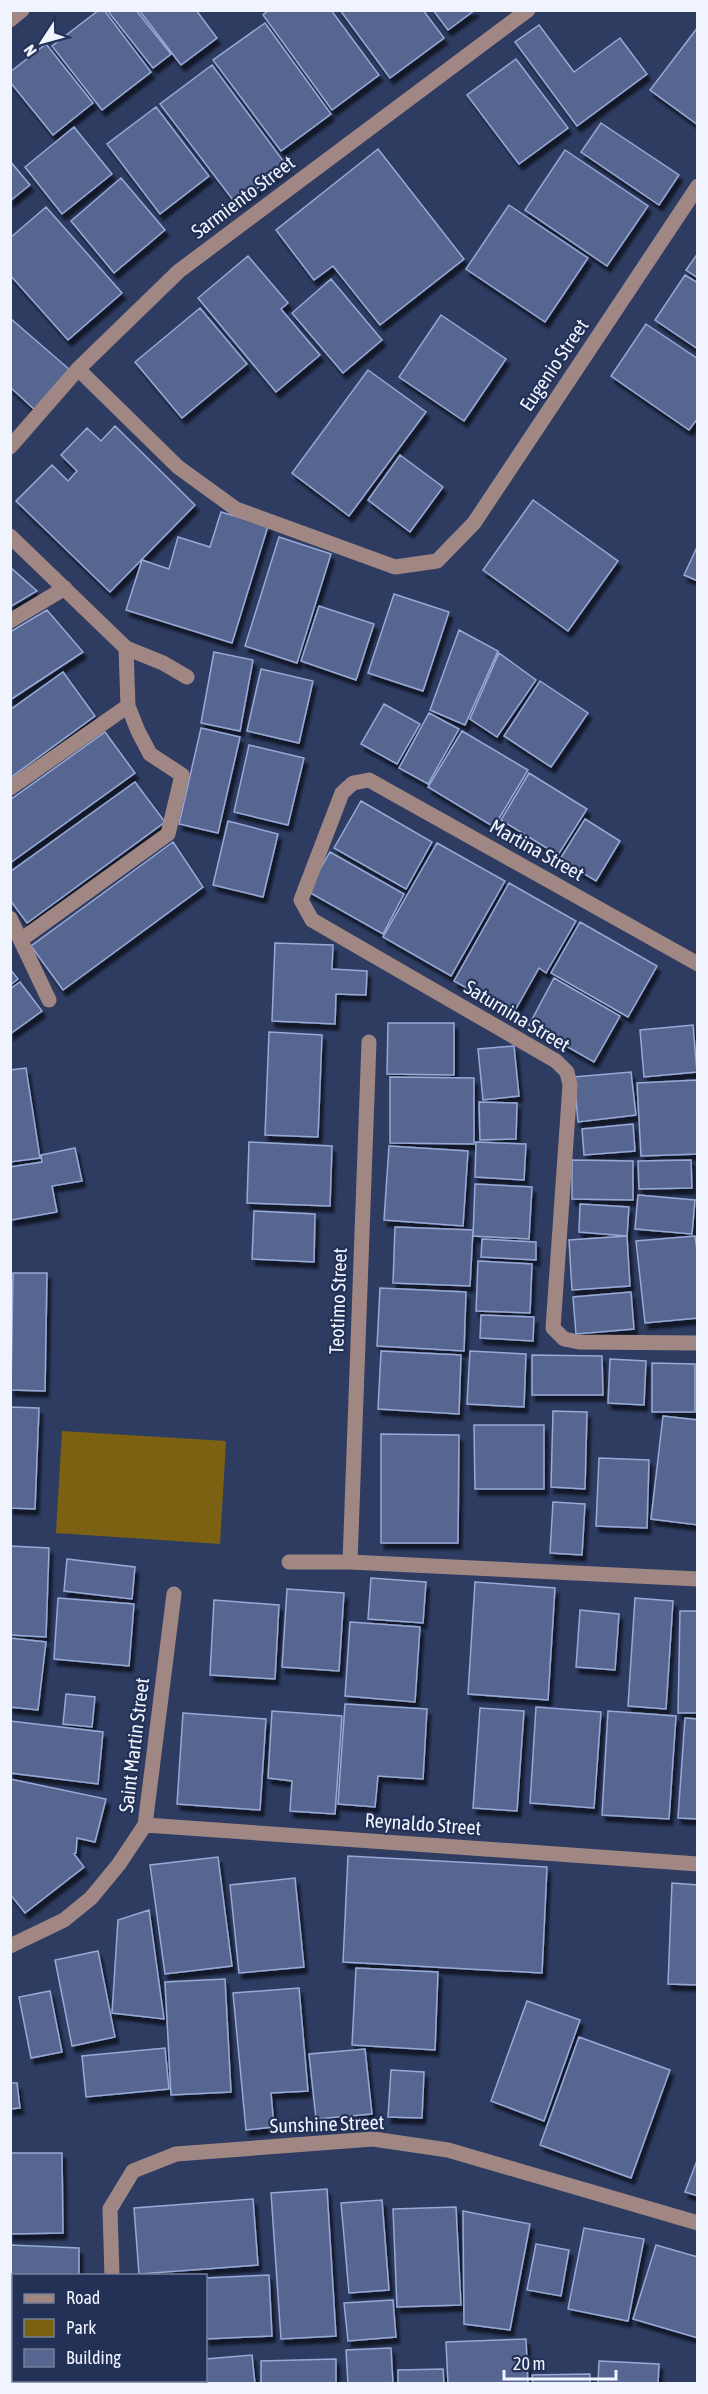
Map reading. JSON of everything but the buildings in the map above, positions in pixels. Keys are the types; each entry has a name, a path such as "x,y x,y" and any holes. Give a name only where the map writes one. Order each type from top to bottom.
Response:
{"street":[{"path":"10,20 22,10"},
{"name":"Sarmiento Street","path":"10,447 78,369 180,271 528,10"},
{"name":"Eugenio Street","path":"78,369 178,467 236,508 395,567 437,561 474,523 698,186"},
{"path":"10,536 126,648 163,663 187,677"},
{"path":"10,621 65,588"},
{"path":"22,939 168,834 182,775 150,754 128,706 126,648"},
{"path":"10,788 128,706"},
{"name":"Martina Street","path":"353,783 369,780 698,964"},
{"name":"Saturnina Street","path":"353,783 342,793 301,900 312,920 556,1061 567,1072 570,1085 553,1328 564,1339 579,1342 698,1343"},
{"path":"10,918 22,939 49,1000"},
{"name":"Teotimo Street","path":"350,1562 369,1042"},
{"path":"289,1562 350,1562 698,1579"},
{"name":"Saint Martin Street","path":"10,1946 64,1920 92,1898 145,1825 174,1594"},
{"name":"Reynaldo Street","path":"145,1825 698,1864"},
{"name":"Sunshine Street","path":"112,2274 110,2209 133,2171 176,2154 373,2139 447,2150 698,2223"}],"green space":[{"path":"62,1431 226,1441 220,1544 56,1533"}]}
